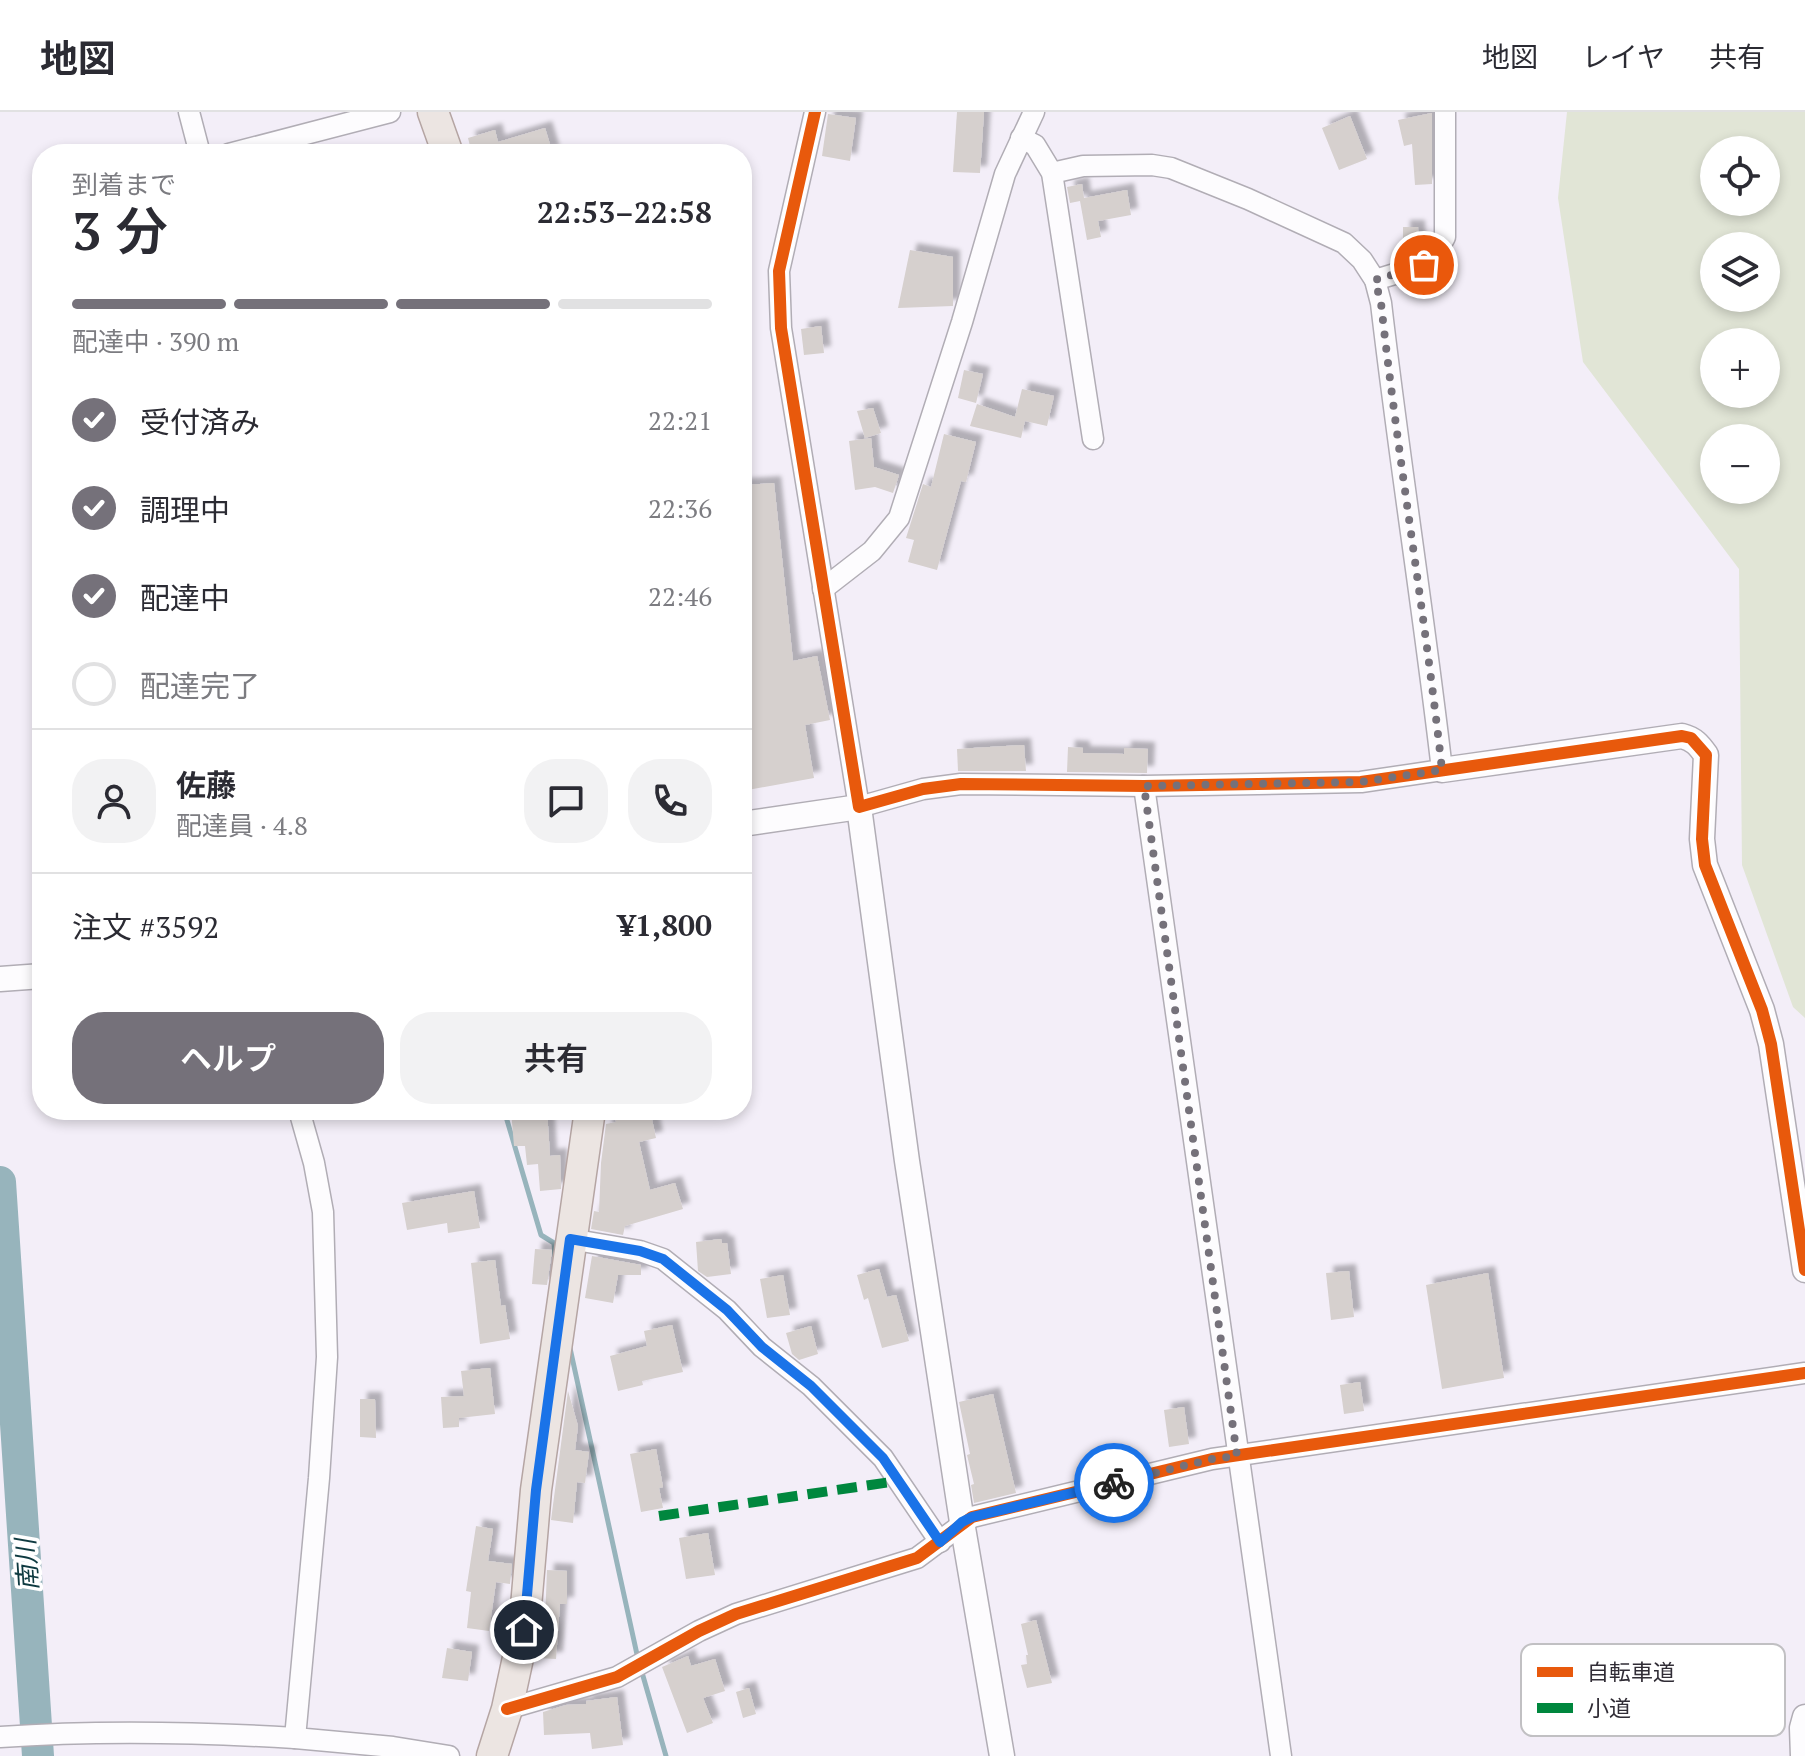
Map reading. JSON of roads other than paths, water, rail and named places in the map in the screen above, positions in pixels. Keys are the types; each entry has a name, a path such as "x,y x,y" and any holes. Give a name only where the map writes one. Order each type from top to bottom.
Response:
{"main road":[{"path":"433,112 444,144"},
{"path":"492,1756 507,1709 524,1630 536,1490 588,1120"}],"street":[{"path":"189,112 197,144"},
{"path":"267,144 390,112"},
{"path":"815,112 779,271 781,328 859,807 907,1161 962,1522 1002,1756"},
{"path":"823,589 872,551 899,518 962,322 1005,174 1034,112"},
{"path":"1375,280 1424,265 1434,257 1445,237 1445,112"},
{"path":"1021,138 1035,145 1052,173 1093,439"},
{"path":"1052,173 1083,166 1152,165 1171,168 1344,243 1362,260 1375,280 1381,303 1427,635 1442,770"},
{"path":"752,823 859,807 923,789 961,784 1144,786 1361,782 1682,736 1691,738 1706,755 1702,839 1705,865 1762,1010 1771,1044 1805,1270"},
{"path":"1144,786 1281,1756"},
{"path":"2,979 32,977"},
{"path":"295,1738 321,1463 327,1357 323,1212 302,1120"},
{"path":"570,1239 640,1251 663,1259 727,1310 762,1347 811,1386 883,1458 940,1542"},
{"path":"507,1709 617,1677 736,1614 904,1563 926,1552 972,1517 1152,1473 1237,1456 1805,1373"},
{"path":"1803,1756 1802,1728 1805,1717"},
{"path":"0,1737 165,1731 295,1738 392,1752 449,1756"}],"waterway":[{"path":"507,1120 541,1235 554,1243 555,1256"},
{"name":"南川","path":"0,1182 38,1756"},
{"path":"570,1348 638,1659"},
{"path":"641,1669 666,1756"}]}
